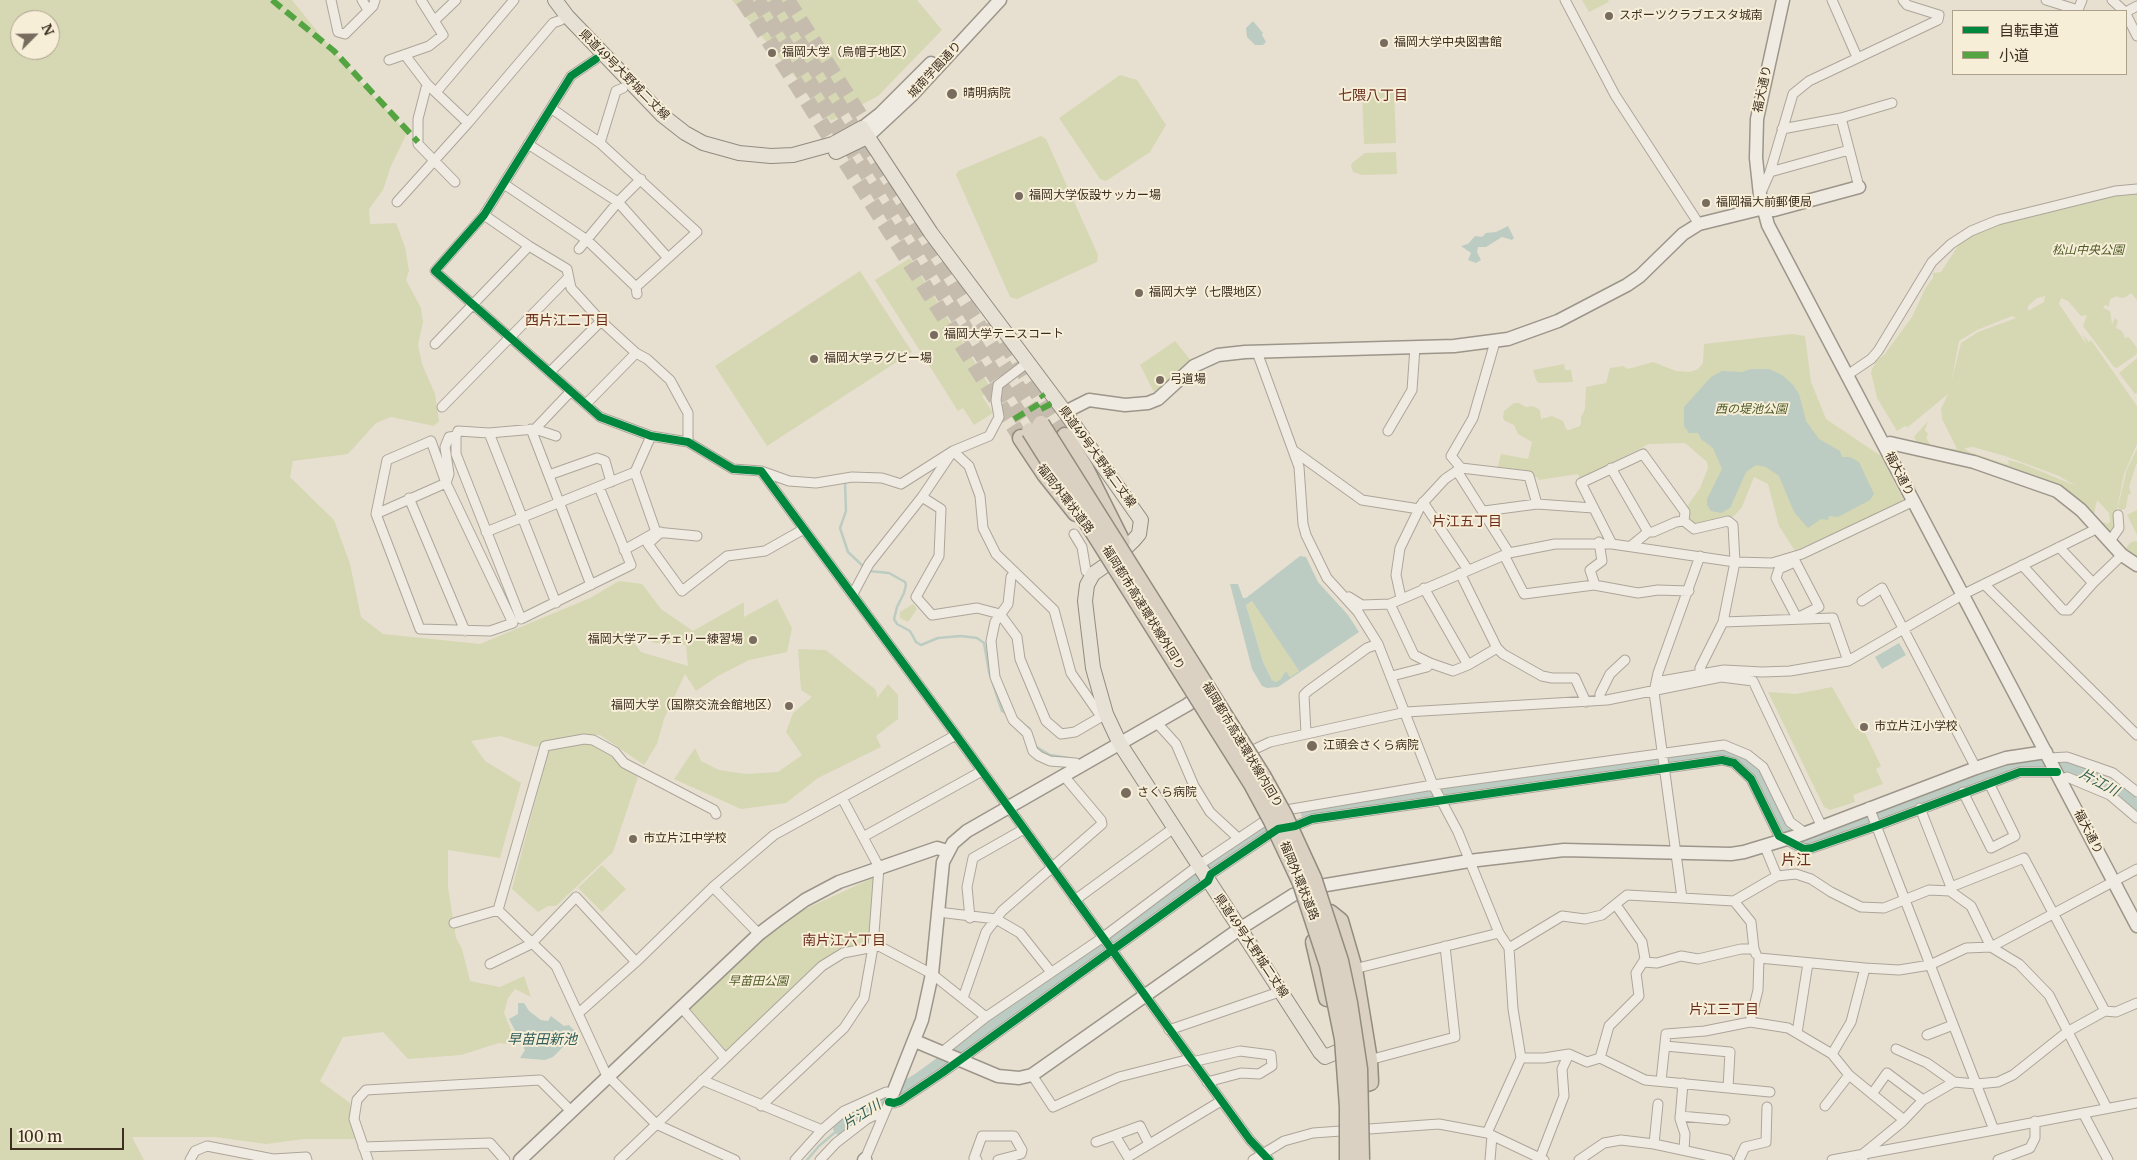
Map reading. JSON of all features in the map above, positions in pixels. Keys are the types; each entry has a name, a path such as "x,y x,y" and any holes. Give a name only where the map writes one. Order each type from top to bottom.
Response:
{"highway":[{"name":"福岡外環状道路","path":"1031,431 1063,499 1113,560 1205,691 1253,750 1279,818 1312,888 1347,973 1356,1021 1362,1084 1356,1134"},
{"name":"福岡都市高速環状線内回り","path":"1031,431 1263,777 1300,848 1313,878 1340,961 1358,1059 1356,1134 1362,1160"},
{"name":"福岡外環状道路","path":"1065,436 1085,468 1125,547 1205,691 1279,818 1295,826 1312,888"},
{"name":"福岡外環状道路","path":"1322,914 1356,1134"},
{"path":"1322,914 1340,921 1354,969 1369,1060 1370,1082 1362,1084"},
{"path":"1348,1160 1356,1134"}],"main road":[{"name":"県道49号大野城二丈線","path":"544,0 596,60 654,121 676,138 703,150 740,162 775,165 800,162 836,152 864,133"},
{"name":"県道49号大野城二丈線","path":"554,0 579,30 662,115 685,133 703,143 739,154 792,155 827,146 864,133"},
{"name":"県道49号大野城二丈線","path":"864,133 931,233 1065,412 1141,520 1138,534 1113,560 1094,574 1086,585 1088,637 1093,668 1106,714 1120,744 1325,1057 1343,1045"}],"street":[{"path":"331,0 338,32 345,34 375,0"},
{"path":"362,0 368,10"},
{"path":"389,60 429,46 443,35 421,0"},
{"path":"434,21 456,0"},
{"path":"437,91 514,0"},
{"name":"城南学園通り","path":"864,133 990,0"},
{"name":"城南学園通り","path":"864,133 913,94 1000,0"},
{"path":"1565,0 1615,95 1699,224"},
{"name":"福大通り","path":"1783,0 1756,119 1756,158 1760,195 1768,225 2137,926"},
{"path":"1832,0 1857,57"},
{"path":"1760,195 1770,172 1793,94 1808,81 1938,20 1939,14 1907,5 1903,0"},
{"path":"2046,0 2078,10 2082,0"},
{"path":"2112,0 2123,10"},
{"path":"2127,16 2137,36"},
{"path":"397,202 468,123 552,23 561,20"},
{"path":"405,54 427,84 437,91 468,123"},
{"path":"596,60 570,76 484,215 435,271 600,417 651,436 688,442 733,468 761,471 789,481 816,483 852,477 882,478 901,484 953,451 989,436 999,418 996,400 998,385 1027,363"},
{"path":"427,84 418,119 418,144 432,161 455,182"},
{"path":"600,143 616,91 623,88"},
{"path":"1782,129 1842,118 1892,104"},
{"path":"504,184 588,240 637,291 668,258 697,232 600,143 551,108"},
{"path":"1065,412 1089,400 1125,405 1148,403 1158,399 1204,360 1218,354 1416,347 1495,342 1558,321 1627,285 1640,276 1683,234 1699,224 1764,208 1774,210 1859,187 1842,118"},
{"path":"528,144 618,202 668,258"},
{"path":"1770,172 1849,150"},
{"path":"579,249 618,202 641,179"},
{"path":"1846,376 1871,359 1878,351 1932,262 1958,239 1998,220 2115,191 2137,189"},
{"path":"484,215 567,269 571,288 601,321 636,353 647,359 670,380 688,413 688,442"},
{"path":"435,344 529,246"},
{"path":"442,407 568,278"},
{"path":"550,372 601,321"},
{"path":"1495,342 1473,418 1451,456 1484,511 1524,594 1595,585 1638,594 1658,590 1689,591"},
{"path":"1388,431 1412,390 1416,347"},
{"path":"1256,352 1299,467 1303,524 1306,535 1327,578 1347,600 1378,644 1434,785 1458,832 1468,862 1499,933 1510,948 1513,1009 1521,1058 1489,1134 1490,1160"},
{"path":"586,404 636,353"},
{"path":"533,429 571,390"},
{"path":"533,429 591,585"},
{"path":"556,436 533,429 488,433 458,431 456,436 456,454 521,619 631,565 599,486"},
{"path":"488,433 556,603"},
{"path":"376,514 446,483 449,474 445,447 449,437 456,436"},
{"path":"651,436 636,472 659,532"},
{"path":"431,441 446,483 513,623 490,631 420,630 376,514 386,460 431,441"},
{"path":"1884,445 1890,443 1937,453 2044,485 2072,501 2122,555 2137,565"},
{"path":"853,594 867,568 922,497 953,451"},
{"path":"953,451 968,466 980,496 983,528 996,554 1054,610 1071,673 1098,712 1106,714"},
{"path":"1294,451 1362,500 1421,506"},
{"path":"1612,544 1581,484 1643,454 1685,512 1684,521"},
{"path":"549,476 597,458 605,461 612,482"},
{"path":"1611,468 1648,532"},
{"path":"1401,598 1396,576 1400,548 1421,506 1445,478 1459,470 1528,476 1538,504"},
{"path":"761,471 853,594 1207,1082 1250,1140 1266,1157"},
{"path":"486,532 636,472"},
{"path":"922,497 941,509 939,556 916,597 932,615 977,608 1000,614 1017,637 1020,659 1046,721 1061,734 1076,732 1106,714"},
{"path":"409,498 465,631"},
{"path":"1797,618 1776,578 1779,569 1914,501"},
{"path":"1484,511 1538,504 1593,508"},
{"path":"1421,506 1464,571 1497,648 1502,654 1542,676 1575,678 1586,702"},
{"path":"2110,541 2118,528 2118,515"},
{"path":"1631,546 1648,532 1653,532 1676,522 1684,521 1694,529 1728,521 1733,525 1735,562 1722,622 1700,668 1700,673"},
{"path":"1656,682 1724,670 1762,672 1790,670 1848,661 1962,595 2060,547 2097,526"},
{"path":"659,532 648,544 682,592 727,556 765,551 804,529"},
{"path":"624,550 659,532 697,536"},
{"path":"1074,534 1082,547 1086,571 1094,574"},
{"path":"1347,600 1349,597 1362,604 1390,604 1506,554 1555,544 1599,542 1735,562 1772,563 1794,560"},
{"path":"1595,585 1590,570 1602,561 1599,542"},
{"path":"2060,547 2093,583"},
{"path":"2022,565 2063,610 2070,610 2093,583 2122,555"},
{"path":"1682,898 1654,692 1700,556"},
{"path":"1794,560 1819,607 1797,618"},
{"path":"1015,572 1011,577 1008,604 996,622 992,641 995,678 1013,720 1027,733 1031,748 1039,756 1050,761 1076,763 1078,767"},
{"path":"1984,584 2137,735"},
{"path":"1424,588 1468,665"},
{"path":"1862,601 1882,588 1976,768"},
{"path":"1390,604 1414,655 1430,662 1453,671 1468,665 1497,648"},
{"path":"1722,622 1833,618 1848,661"},
{"path":"1306,734 1304,695 1367,648 1378,644"},
{"path":"1600,700 1600,694 1610,674 1625,660"},
{"path":"1392,676 1427,667 1430,662"},
{"path":"1253,750 1270,742 1406,712 1586,702 1654,692 1721,677 1753,681 1822,827"},
{"path":"865,1160 922,1020 932,974 943,862 947,851 967,831 1157,723 1205,691"},
{"path":"1157,723 1176,744 1194,786 1210,812 1237,837"},
{"path":"577,1011 581,1011 636,962 713,887 774,835 956,736"},
{"path":"498,910 545,746 584,738 594,740 615,752 624,763 714,810 716,814"},
{"path":"795,1160 822,1130 844,1111 886,1092 894,1103 900,1101 957,1061 1110,949 1204,873 1237,837 1279,818 1434,785 1724,745 1748,755 1763,767 1790,822 1804,834"},
{"path":"914,1042 998,1076 1019,1078 1032,1074 1050,1064 1241,928 1293,895 1312,888 1468,862 1564,850 1676,851 1731,854 1765,847 1804,834 2006,758 2048,755 2067,758 2113,773 2137,792"},
{"path":"1295,826 1312,818 1722,760 1734,763 1751,779 1779,836 1804,849 1812,848 2020,772 2067,777 2110,795 2137,818"},
{"path":"862,837 982,771"},
{"path":"963,998 986,932 996,919 1102,824 1101,820 1064,776"},
{"path":"1963,792 1991,848 2015,836 1988,783"},
{"path":"761,1106 844,1028 864,998 873,947 879,867 842,798"},
{"path":"1920,808 1951,889 1971,906 1991,947 2019,964 2049,995 2107,1108"},
{"path":"1870,809 1994,1130"},
{"path":"942,1052 986,1017 1051,972 1204,873 1211,874 1279,818"},
{"path":"1075,900 1175,827"},
{"path":"970,918 966,887 973,858 1024,829"},
{"path":"1765,847 1777,876"},
{"path":"520,1160 759,934 805,900 839,882 879,867 937,848 947,851"},
{"path":"1510,948 1562,916 1585,919 1602,915 1627,895 1734,901 1777,876 1796,874 1811,879 1830,892 1861,907 1884,908 1929,890 1951,889 2024,858 2105,1011"},
{"path":"1759,958 1899,970 1930,965 1966,948 1991,947 2137,869"},
{"path":"713,887 759,934"},
{"path":"490,964 531,944 576,898 636,962"},
{"path":"1734,901 1751,922 1754,948 1759,958 1758,990 1750,1022"},
{"path":"1600,1058 1609,1026 1639,996 1636,973 1644,959 1642,942 1616,905"},
{"path":"454,923 498,910"},
{"path":"498,910 531,944 556,966 609,1077 656,1124 735,1160"},
{"path":"938,912 970,918 996,919 1020,933 1051,972"},
{"path":"1354,969 1499,933"},
{"path":"623,1159 656,1124 822,966 843,953 878,946 932,974 986,1017"},
{"path":"1369,1060 1455,1037 1445,946"},
{"path":"1643,962 1657,963 1681,956 1698,959 1741,949 1754,948"},
{"path":"1797,1033 1808,963"},
{"path":"1832,1054 1851,1022 1865,968"},
{"path":"1169,1030 1282,991"},
{"path":"1896,1049 1927,1063 1954,1082 1976,1084 1998,1082 2013,1075 2067,1032 2105,1011 2116,1012 2137,1003"},
{"path":"681,1008 725,1058"},
{"path":"1661,1081 1666,1034 1705,1031 1750,1022 1788,1028 1832,1054 1849,1075 1904,1120"},
{"path":"1927,1035 1953,1025"},
{"path":"1665,1046 1730,1052 1728,1088"},
{"path":"1032,1074 1053,1107 1119,1077 1240,1051 1270,1055 1272,1066 1259,1074 1241,1073 1207,1082"},
{"path":"1521,1058 1544,1058 1569,1054 1587,1062 1600,1058 1644,1080 1770,1092"},
{"path":"1253,1160 1266,1157 1284,1141 1313,1133 1356,1134 1439,1124 1489,1134 1542,1159 1564,1096 1562,1069 1569,1054"},
{"path":"1872,1094 1887,1073 1923,1100"},
{"path":"1825,1106 1849,1075"},
{"path":"368,1160 354,1119 357,1100 366,1090 540,1080 571,1111"},
{"path":"702,1080 822,1130"},
{"path":"1863,1157 1923,1100 1954,1082"},
{"path":"1684,1083 1680,1116 1685,1134 1684,1150"},
{"path":"1116,1137 1128,1157 1221,1101"},
{"path":"1832,1160 1863,1157 2035,1121 2137,1103"},
{"path":"1654,1144 1658,1104"},
{"path":"1739,1160 1745,1147 1766,1142 1767,1107"},
{"path":"2083,1113 2108,1160"},
{"path":"820,1160 836,1143 867,1119 875,1115 882,1118"},
{"path":"1680,1116 1725,1120"},
{"path":"1998,1160 2030,1148 2035,1138 2035,1121"},
{"path":"1096,1142 1116,1137 1140,1126 1149,1144"},
{"path":"976,1160 974,1158 982,1136 1014,1136 1022,1150 1021,1154 998,1160"},
{"path":"1579,1160 1604,1143 1621,1140 1654,1144 1684,1150 1696,1156 1728,1160"},
{"path":"363,1147 490,1143 505,1160"},
{"path":"190,1160 196,1151 207,1146 273,1159 306,1157 307,1160"}],"green space":[{"path":"0,0 292,0 334,52 407,133 391,166 383,190 369,209 370,224 396,223 405,247 409,271 406,280 421,308 423,322 418,345 422,364 435,394 439,421 434,426 391,417 376,423 348,454 293,461 290,477 334,520 350,564 361,617 383,634 480,644 590,598 619,581 642,584 661,609 693,631 744,602 744,617 777,599 792,628 787,652 749,660 718,676 696,691 685,674 664,719 657,744 644,765 600,735 576,735 536,747 501,736 471,741 485,761 521,783 500,858 448,850 448,887 456,938 462,949 470,981 500,987 524,976 531,997 515,989 508,998 504,1013 517,1045 499,1043 461,1055 408,1059 383,1032 343,1037 320,1081 350,1103 357,1139 304,1139 266,1144 215,1137 132,1137 144,1160 0,1160","holes":["624,630 655,643 686,645 688,666 641,652"]},
{"path":"732,0 917,0 942,30 878,96 831,121"},
{"path":"1582,0 1608,0 1609,2 1589,12"},
{"path":"1120,75 1137,80 1166,125 1150,152 1106,181 1100,179 1059,118"},
{"path":"1394,91 1396,143 1364,144 1362,92"},
{"name":"福岡大学仮設サッカー場","path":"1041,136 1046,139 1098,255 1097,262 1017,299 1010,297 956,175 958,171"},
{"path":"1396,152 1397,174 1362,175 1353,172 1352,163 1365,153"},
{"name":"松山中央公園","path":"2122,193 2137,193 2137,300 2131,293 2126,297 2120,298 2117,296 2110,299 2109,306 2105,305 2103,308 2110,311 2112,324 2115,318 2118,321 2116,328 2122,331 2125,338 2129,337 2137,348 2137,354 2117,368 2114,367 2083,326 2087,315 2081,316 2068,301 2061,298 2059,304 2087,345 2083,335 2089,342 2091,340 2137,406 2137,444 2124,474 2112,535 2074,500 1935,448 1957,449 1942,419 1941,409 1948,394 1908,427 1905,426 1897,431 1877,398 1871,372 1876,361 1884,355 1912,317 1926,287 1933,278 1933,273 1941,272 1963,238 2002,223","holes":["2045,296 2044,302 2028,311 2028,306 2037,298","2012,316 2016,318 1978,332 1961,343 1951,383 1959,341 1977,330","1973,447 2005,456 2059,476 2076,486 2023,464 2008,460 2009,465 1969,452 1964,448","2097,500 2109,513 2110,521 2108,524 2102,522 2094,514"]},
{"name":"福岡大学テニスコート","path":"910,258 992,390 982,396 993,413 974,425 963,408 958,411 875,280"},
{"name":"福岡大学ラグビー場","path":"860,271 912,352 767,446 715,366"},
{"name":"西の堤池公園","path":"1792,334 1805,336 1811,382 1826,419 1881,456 1904,501 1795,551 1779,526 1768,484 1754,477 1742,507 1734,516 1714,523 1694,525 1687,517 1686,508 1700,488 1708,468 1707,462 1685,443 1649,444 1580,479 1578,474 1539,480 1537,477 1531,478 1497,470 1501,454 1528,459 1532,442 1518,434 1514,425 1503,418 1504,411 1514,403 1519,403 1526,407 1533,406 1540,410 1541,419 1552,416 1563,421 1566,429 1569,430 1580,426 1581,417 1585,409 1586,387 1606,383 1610,368 1623,366 1628,369 1653,362 1676,371 1690,372 1698,369 1703,363 1704,344"},
{"name":"弓道場","path":"1175,341 1192,362 1155,394 1140,365"},
{"path":"2137,358 2137,393 2135,394 2119,373"},
{"path":"1564,364 1565,370 1571,370 1573,382 1539,383 1536,380 1533,370"},
{"path":"1928,421 1925,430 1928,434 1926,438 1930,444 1927,446 1917,442 1914,437"},
{"path":"2137,449 2137,462 2129,487 2131,493 2128,495 2126,508 2120,511 2118,507 2127,469"},
{"path":"2137,510 2137,535 2127,515"},
{"path":"2137,541 2137,560 2124,550 2131,542"},
{"path":"1252,601 1299,671 1290,677 1286,672 1280,681 1272,680 1263,662 1246,605"},
{"path":"913,604 917,609 908,622 900,618 900,612"},
{"path":"798,649 826,650 876,690 877,698 888,684 898,695 898,719 876,736 881,747 818,778 786,803 741,809 674,779 695,748 701,761 719,770 746,774 778,772 802,755 786,732 793,713 812,697 801,690"},
{"path":"1832,687 1856,729 1863,729 1881,766 1876,769 1883,784 1853,795 1855,802 1830,810 1824,807 1768,692 1796,694"},
{"path":"580,741 593,744 605,750 619,765 638,777 613,852 556,906 548,906 538,912 512,889 549,749"},
{"path":"602,865 626,889 602,912 578,888"},
{"name":"早苗田公園","path":"877,876 871,945 836,952 726,1052 688,1011 754,946 801,911"}],"water":[{"path":"1253,21 1263,33 1262,35 1266,42 1263,45 1255,45 1247,37 1246,28"},
{"path":"1508,226 1514,238 1512,240 1502,237 1486,247 1478,247 1477,252 1481,260 1476,263 1468,260 1471,253 1461,246 1468,244 1475,236 1482,237 1486,233 1496,232"},
{"path":"1751,369 1769,369 1782,375 1793,385 1799,394 1806,421 1819,439 1840,451 1842,457 1850,457 1859,462 1874,494 1870,500 1838,517 1829,516 1828,520 1821,519 1808,528 1794,512 1779,476 1766,467 1756,465 1746,472 1730,508 1721,513 1711,511 1707,505 1707,499 1722,469 1713,448 1701,439 1698,433 1689,433 1684,426 1684,407 1711,377 1722,371 1742,372"},
{"path":"1300,556 1306,557 1318,582 1348,615 1359,632 1278,687 1267,688 1262,686 1252,669 1230,584 1238,584 1243,598 1246,598","holes":["1252,601 1299,671 1290,677 1286,671 1280,680 1276,682 1272,680 1263,662 1246,605"]},
{"path":"1899,643 1906,655 1882,669 1875,657"},
{"name":"早苗田新池","path":"518,1003 524,1003 529,1011 541,1020 548,1021 551,1016 564,1026 569,1025 575,1031 573,1037 553,1057 545,1060 520,1058 525,1050 509,1019 518,1014"}],"waterway":[{"path":"845,482 846,511 840,528 848,552 865,568"},
{"path":"869,571 889,573 905,582 904,593 897,607 894,619 897,624 910,631 916,642 921,645 938,638 961,636 977,638 984,643 989,672 1002,711 1007,713"},
{"path":"1024,725 1029,728 1034,741"},
{"path":"1035,746 1050,755 1069,758"},
{"name":"片江川","path":"1308,814 1577,774 1658,759 1717,755 1733,758 1744,765 1755,777 1784,829 1805,842 2009,768 2023,765 2067,767 2091,776 2119,792 2137,808"},
{"name":"片江川","path":"840,1128 920,1079 1262,831"},
{"name":"片江川","path":"807,1160 819,1146 840,1128"}],"tunnel":[{"path":"743,0 1021,438"},
{"path":"757,0 1030,431"},
{"path":"772,0 1041,424"},
{"path":"787,0 874,138"},
{"path":"991,321 1065,436"}],"marked path":[{"path":"272,0 334,51 418,142"},
{"path":"1041,394 1049,405 1041,409"},
{"path":"1014,419 1039,404"}],"cycle path":[{"path":"596,59 571,76 484,215 435,271 600,417 651,436 688,442 733,469 761,471 956,735 1250,1140 1269,1160"},
{"path":"889,1102 900,1101 942,1073 1208,881 1211,874 1266,837 1278,829 1295,826 1312,819 1722,760 1734,763 1751,779 1779,836 1804,849 1876,826 2020,772 2057,772"}],"place":[{"name":"スポーツクラブエスタ城南","path":"1609,16"},
{"name":"福岡大学中央図書館","path":"1384,43"},
{"name":"福岡大学（烏帽子地区）","path":"772,53"},
{"name":"晴明病院","path":"952,94"},
{"name":"福岡大学仮設サッカー場","path":"1019,196"},
{"name":"福岡福大前郵便局","path":"1706,203"},
{"name":"福岡大学（七隈地区）","path":"1139,293"},
{"name":"福岡大学テニスコート","path":"934,335"},
{"name":"福岡大学ラグビー場","path":"814,359"},
{"name":"弓道場","path":"1160,380"},
{"name":"福岡大学アーチェリー練習場","path":"753,640"},
{"name":"福岡大学（国際交流会館地区）","path":"789,706"},
{"name":"市立片江小学校","path":"1864,727"},
{"name":"江頭会さくら病院","path":"1312,746"},
{"name":"さくら病院","path":"1126,793"},
{"name":"市立片江中学校","path":"633,839"}],"district":[{"name":"七隈八丁目","path":"1373,96"},
{"name":"西片江二丁目","path":"567,321"},
{"name":"片江五丁目","path":"1467,522"},
{"name":"片江","path":"1796,861"},
{"name":"南片江六丁目","path":"844,941"},
{"name":"片江三丁目","path":"1724,1010"}]}
